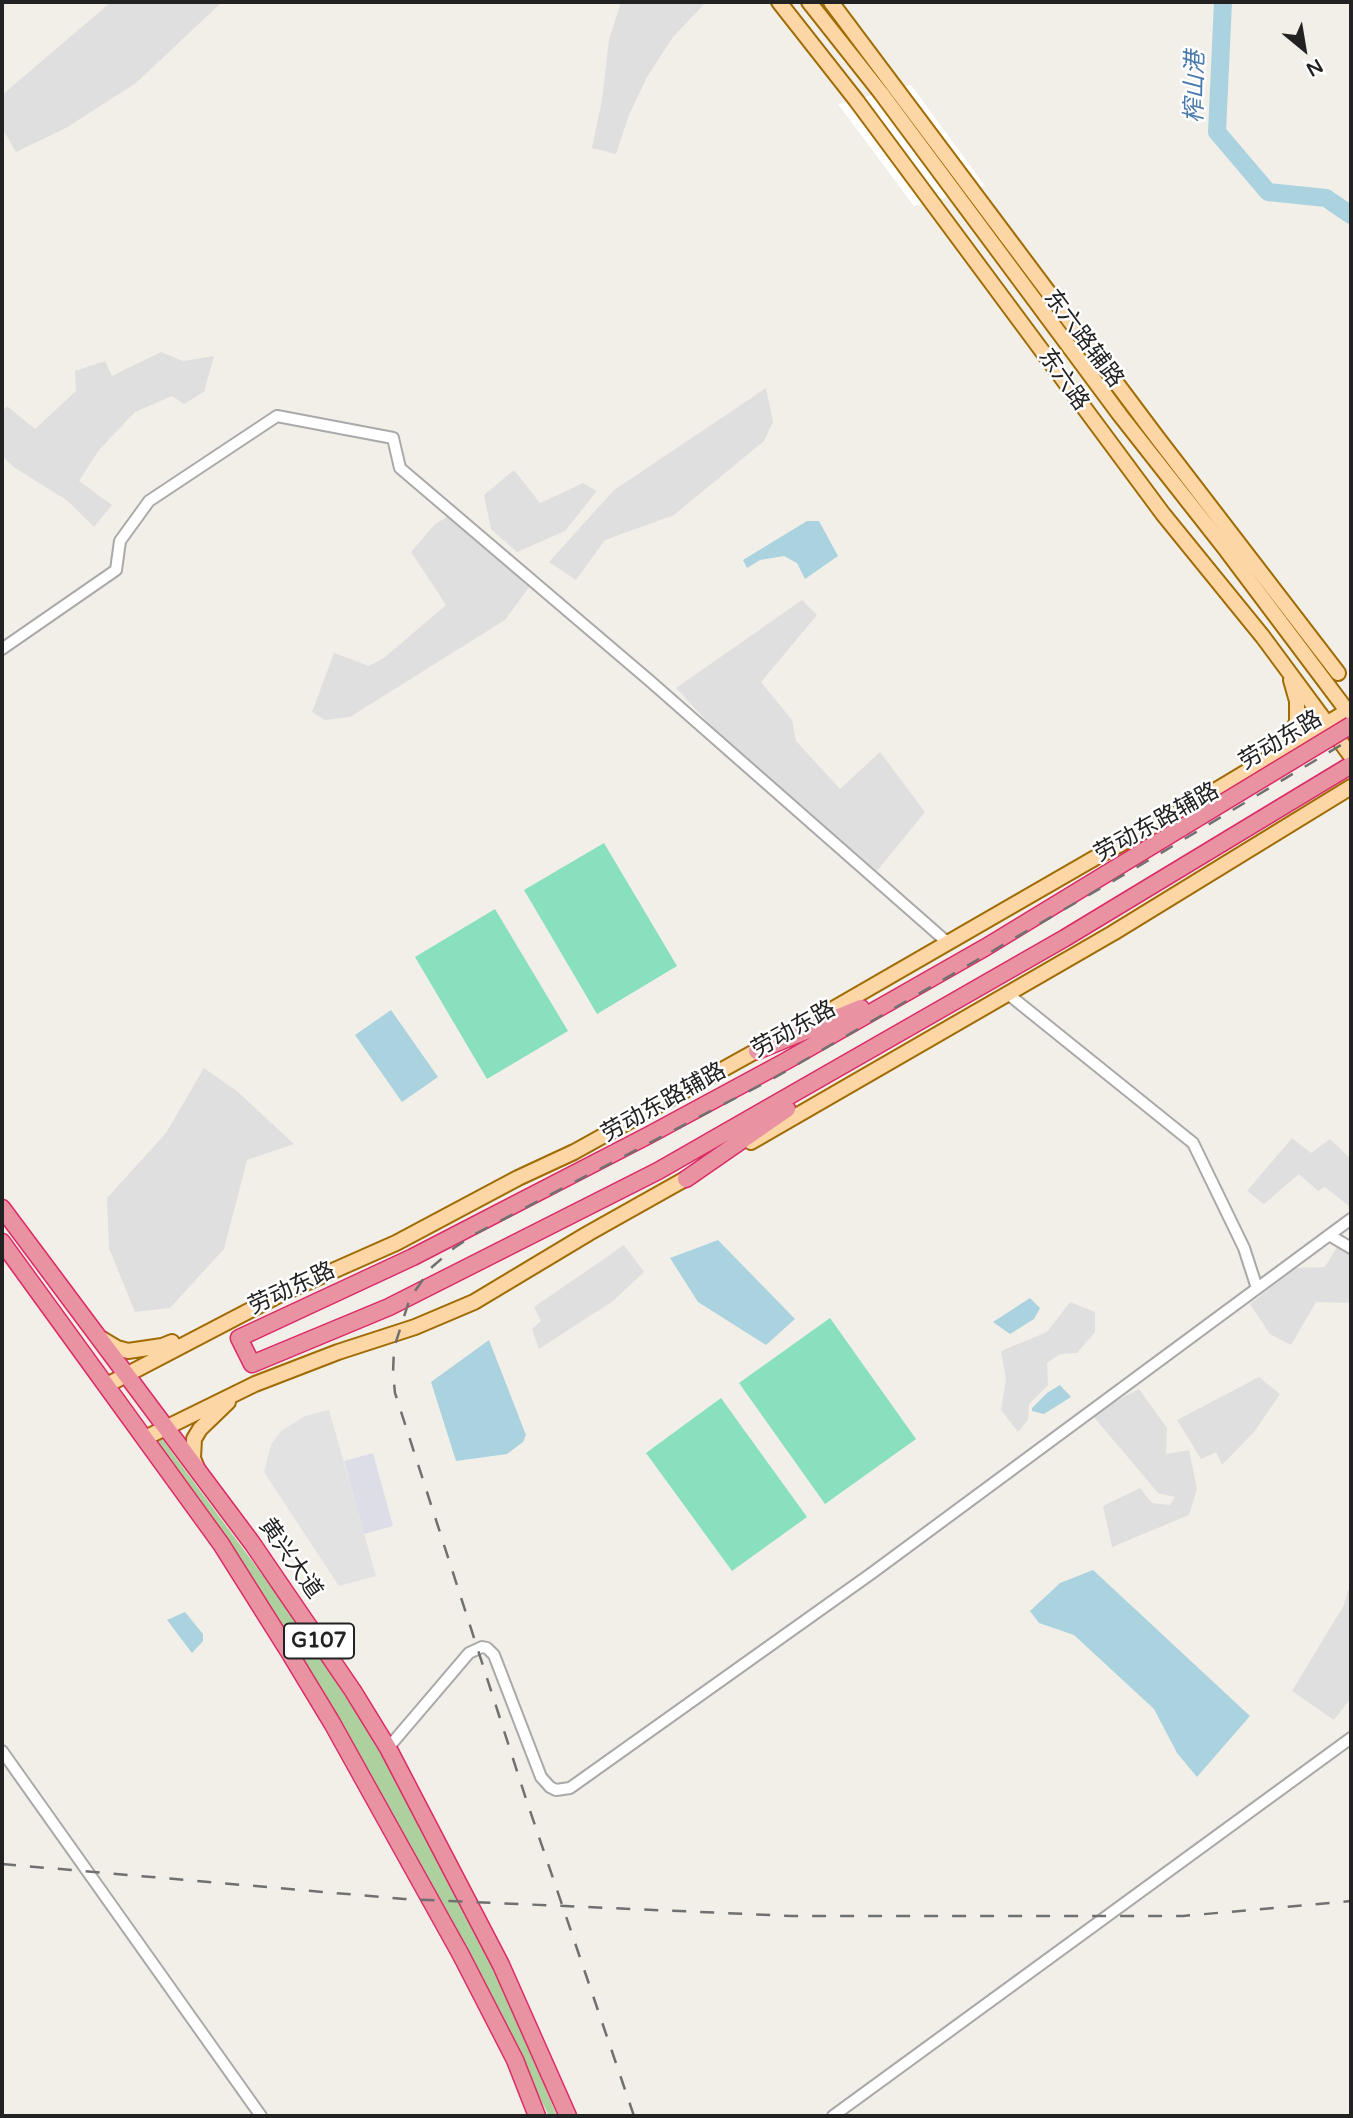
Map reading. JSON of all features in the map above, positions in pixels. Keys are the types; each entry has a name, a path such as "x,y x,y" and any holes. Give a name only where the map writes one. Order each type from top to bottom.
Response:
{"highway":[{"name":"劳动东路","path":"921,1020 707,1144 593,1205 389,1307 252,1364 239,1338 413,1257 786,1061 986,947 1183,827 1350,715"},
{"path":"686,1179 921,1020 1065,938 1351,765"},
{"path":"757,1051 852,1012 986,947"},
{"name":"黄兴大道","path":"2,1208 197,1470 314,1633 388,1748 501,1965 568,2116"},
{"name":"G107","path":"2,1242 221,1544 331,1723 461,1955 515,2060 537,2116"}],"main road":[{"name":"东六路","path":"779,2 931,200 1147,493 1285,666 1351,756"},
{"name":"东六路","path":"809,2 881,93 1120,415 1350,715"},
{"name":"东六路辅路","path":"831,2 1148,426 1345,675"},
{"path":"992,218 996,248"},
{"path":"1304,653 1318,664 1345,675"},
{"path":"1268,759 1287,741 1297,721 1297,701 1285,666"},
{"name":"劳动东路辅路","path":"107,1385 254,1308 396,1243 518,1178 628,1124 1328,723 1350,715"},
{"path":"145,1438 255,1384 415,1327 474,1302 589,1233 1008,995 1351,787"},
{"path":"95,1333 117,1348 141,1350 162,1346 254,1308"},
{"path":"197,1470 192,1449 200,1429 233,1398 255,1384"}],"street":[{"path":"2,649 116,570 120,541 149,501 277,416 393,438 400,468 650,681 948,943"},
{"path":"1008,995 1193,1143 1244,1248 1257,1288"},
{"path":"388,1748 469,1653 482,1647 487,1648 494,1655 545,1783 556,1790 570,1788 872,1573 1351,1219"},
{"path":"1329,1235 1351,1248"},
{"path":"833,2116 1351,1738"},
{"path":"2,1751 261,2116"}],"shaded area":[{"path":"111,2 222,2 136,83 66,128 16,152 2,128 2,95"},
{"path":"621,2 706,2 673,37 647,77 629,115 616,154 592,148 602,100 609,40"},
{"path":"161,352 183,361 214,356 204,392 184,404 172,396 135,412 99,450 79,481 112,505 94,527 68,501 15,468 2,456 2,412 7,406 35,429 76,391 75,371 105,361 112,376"},
{"path":"766,388 773,422 764,441 674,515 605,540 576,580 549,562 614,490"},
{"path":"514,470 540,503 583,483 597,491 565,531 517,552 491,529 484,495"},
{"path":"454,513 533,582 505,620 350,717 325,720 312,712 334,653 369,666 385,657 446,605 411,552 435,524"},
{"path":"802,600 817,615 761,682 792,720 796,741 840,789 880,752 925,812 877,871 719,734 676,688"},
{"path":"204,1068 238,1092 294,1144 247,1160 224,1249 170,1308 135,1312 109,1248 107,1198 166,1133"},
{"path":"1292,1138 1311,1153 1330,1139 1351,1159 1350,1207 1325,1187 1318,1191 1299,1174 1264,1204 1247,1191"},
{"path":"624,1245 644,1272 613,1301 539,1349 532,1329 541,1321 534,1307"},
{"path":"1337,1247 1351,1255 1351,1303 1316,1302 1291,1345 1270,1334 1250,1304 1295,1268 1325,1267"},
{"path":"1070,1302 1095,1312 1095,1332 1077,1353 1060,1354 1047,1363 1048,1385 1029,1404 1028,1420 1018,1432 1001,1410 1006,1379 1001,1351 1047,1332"},
{"path":"1259,1377 1280,1394 1254,1432 1222,1465 1216,1452 1201,1459 1177,1420"},
{"path":"1139,1389 1167,1428 1166,1454 1189,1450 1197,1489 1189,1515 1112,1547 1103,1506 1140,1488 1152,1503 1170,1505 1175,1497 1158,1493 1093,1416"},
{"path":"329,1410 376,1576 339,1586 264,1472 271,1445 281,1431 305,1416"},
{"path":"373,1453 393,1526 364,1534 344,1461"},
{"path":"1351,1589 1351,1698 1334,1720 1292,1691"}],"green space":[{"path":"604,843 677,966 597,1014 524,890"},
{"path":"495,909 568,1031 487,1079 415,957"},
{"path":"830,1318 916,1439 825,1504 739,1383"},
{"path":"721,1398 807,1517 732,1571 646,1453"},
{"path":"157,1432 292,1615 370,1734 422,1826 502,1984 557,2116 549,2116 471,1961 337,1716 221,1532 153,1435"}],"water":[{"path":"807,521 819,521 838,556 805,579 797,563 784,556 760,560 747,568 743,560"},
{"path":"391,1010 438,1077 402,1102 355,1035"},
{"path":"718,1240 795,1319 766,1345 698,1302 670,1258"},
{"path":"1030,1298 1040,1308 1034,1319 1010,1334 993,1322"},
{"path":"489,1340 526,1435 523,1442 507,1454 456,1461 431,1382"},
{"path":"1060,1385 1071,1397 1044,1414 1032,1411 1047,1393"},
{"path":"1093,1570 1250,1716 1197,1777 1177,1753 1154,1709 1074,1635 1039,1623 1030,1611 1060,1583"},
{"path":"185,1612 203,1634 203,1641 192,1653 167,1620"}],"pier":[{"path":"911,85 985,186 914,206 838,104"}],"waterway":[{"name":"榨山港","path":"1223,2 1217,132 1268,192 1326,198 1351,215"}],"railway":[{"path":"634,2116 526,1799 395,1393 394,1348 410,1298 432,1267 477,1233 774,1078 1351,739"},
{"path":"2,1864 404,1899 792,1916 1183,1916 1351,1901"}]}
